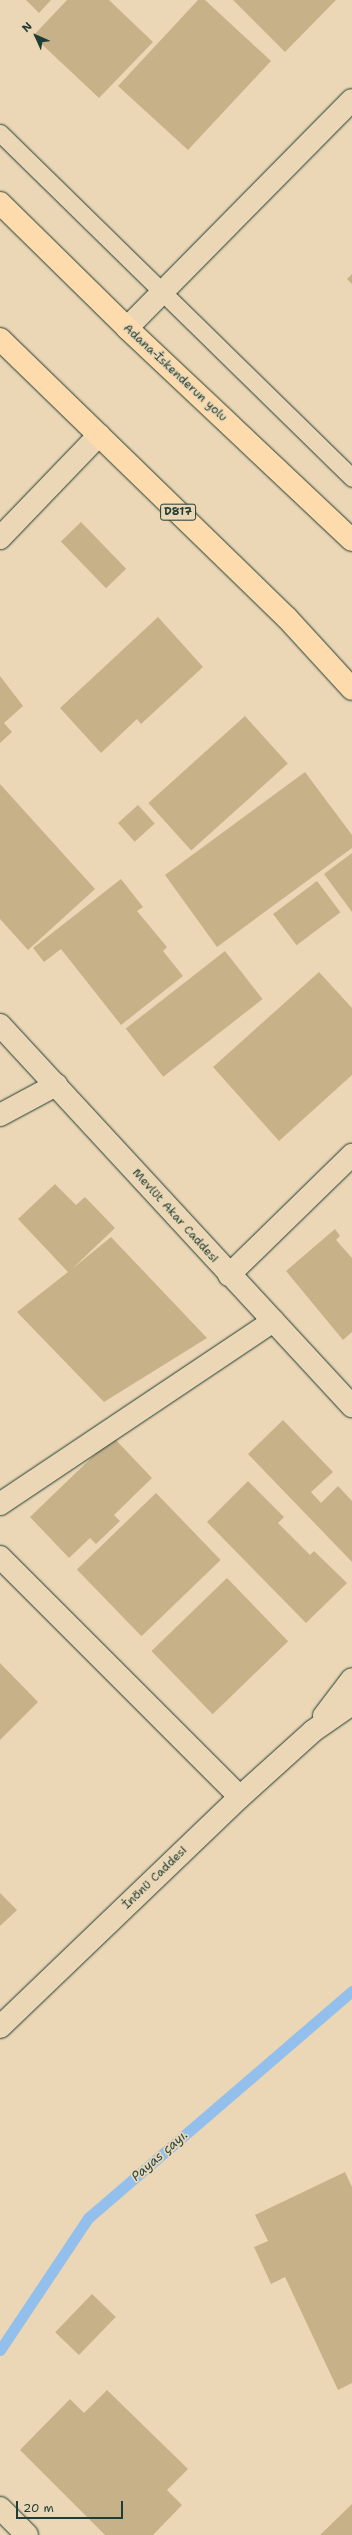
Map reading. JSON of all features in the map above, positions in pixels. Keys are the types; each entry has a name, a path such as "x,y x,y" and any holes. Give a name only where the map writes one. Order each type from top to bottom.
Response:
{"highway":[{"name":"Adana-İskenderun yolu","path":"0,203 127,328 352,540"},
{"name":"D817","path":"0,339 287,618 352,689"}],"street":[{"path":"127,328 352,100"},
{"path":"0,538 99,435"},
{"name":"Mevlüt Akar Caddesi","path":"0,1025 229,1275 352,1406"},
{"path":"0,1115 56,1085"},
{"path":"229,1275 352,1155"},
{"path":"0,1504 273,1321"},
{"path":"0,1556 240,1797"},
{"path":"313,1731 352,1679"},
{"path":"313,1731 352,1704"},
{"name":"İnönü Caddesi","path":"0,2027 240,1797 313,1731"},
{"path":"0,2508 27,2535"}],"lane":[{"path":"0,133 352,478"}],"building":[{"path":"26,0 51,0 39,13"},
{"path":"67,0 109,0 153,42 99,98 33,36"},
{"path":"198,0 205,0 271,61 188,150 118,86"},
{"path":"233,0 336,0 285,52"},
{"path":"352,274 352,284 347,279"},
{"path":"81,522 126,569 106,588 61,541"},
{"path":"158,617 203,667 141,724 137,719 101,753 60,708"},
{"path":"0,676 23,706 4,723 12,732 0,743"},
{"path":"245,716 288,764 191,851 148,803"},
{"path":"305,772 352,835 352,848 217,947 165,875"},
{"path":"0,784 95,889 28,950 0,919"},
{"path":"138,805 155,824 135,842 118,823"},
{"path":"352,853 352,912 324,874"},
{"path":"121,879 143,907 137,911 167,947 163,951 183,976 121,1025 61,949 44,962 33,948"},
{"path":"317,881 340,912 297,945 273,914"},
{"path":"225,951 263,999 163,1077 126,1029"},
{"path":"319,972 352,1008 352,1075 279,1141 213,1067"},
{"path":"55,1184 76,1205 85,1197 115,1228 72,1269 111,1237 207,1338 104,1402 17,1312 68,1272 18,1219"},
{"path":"335,1229 340,1236 336,1240 352,1258 352,1332 343,1340 286,1271"},
{"path":"283,1420 333,1472 311,1492 321,1503 338,1486 352,1501 352,1562 248,1454"},
{"path":"113,1437 152,1478 114,1515 120,1521 96,1544 90,1538 69,1558 30,1517"},
{"path":"248,1481 284,1517 278,1523 310,1555 314,1551 347,1583 306,1623 207,1522"},
{"path":"156,1493 221,1560 141,1636 77,1569"},
{"path":"227,1578 288,1641 213,1714 151,1651"},
{"path":"0,1663 38,1702 0,1740"},
{"path":"0,1893 17,1910 0,1926"},
{"path":"345,2172 352,2187 352,2383 338,2390 285,2277 271,2284 254,2247 268,2241 255,2215"},
{"path":"92,2294 116,2317 79,2355 55,2332"},
{"path":"107,2390 188,2469 167,2490 182,2505 153,2535 105,2535 20,2450 70,2399 84,2413"},
{"path":"352,2504 352,2535 320,2535"}],"waterway":[{"name":"Payas çayı.","path":"0,2350 88,2218 352,1991"}]}
